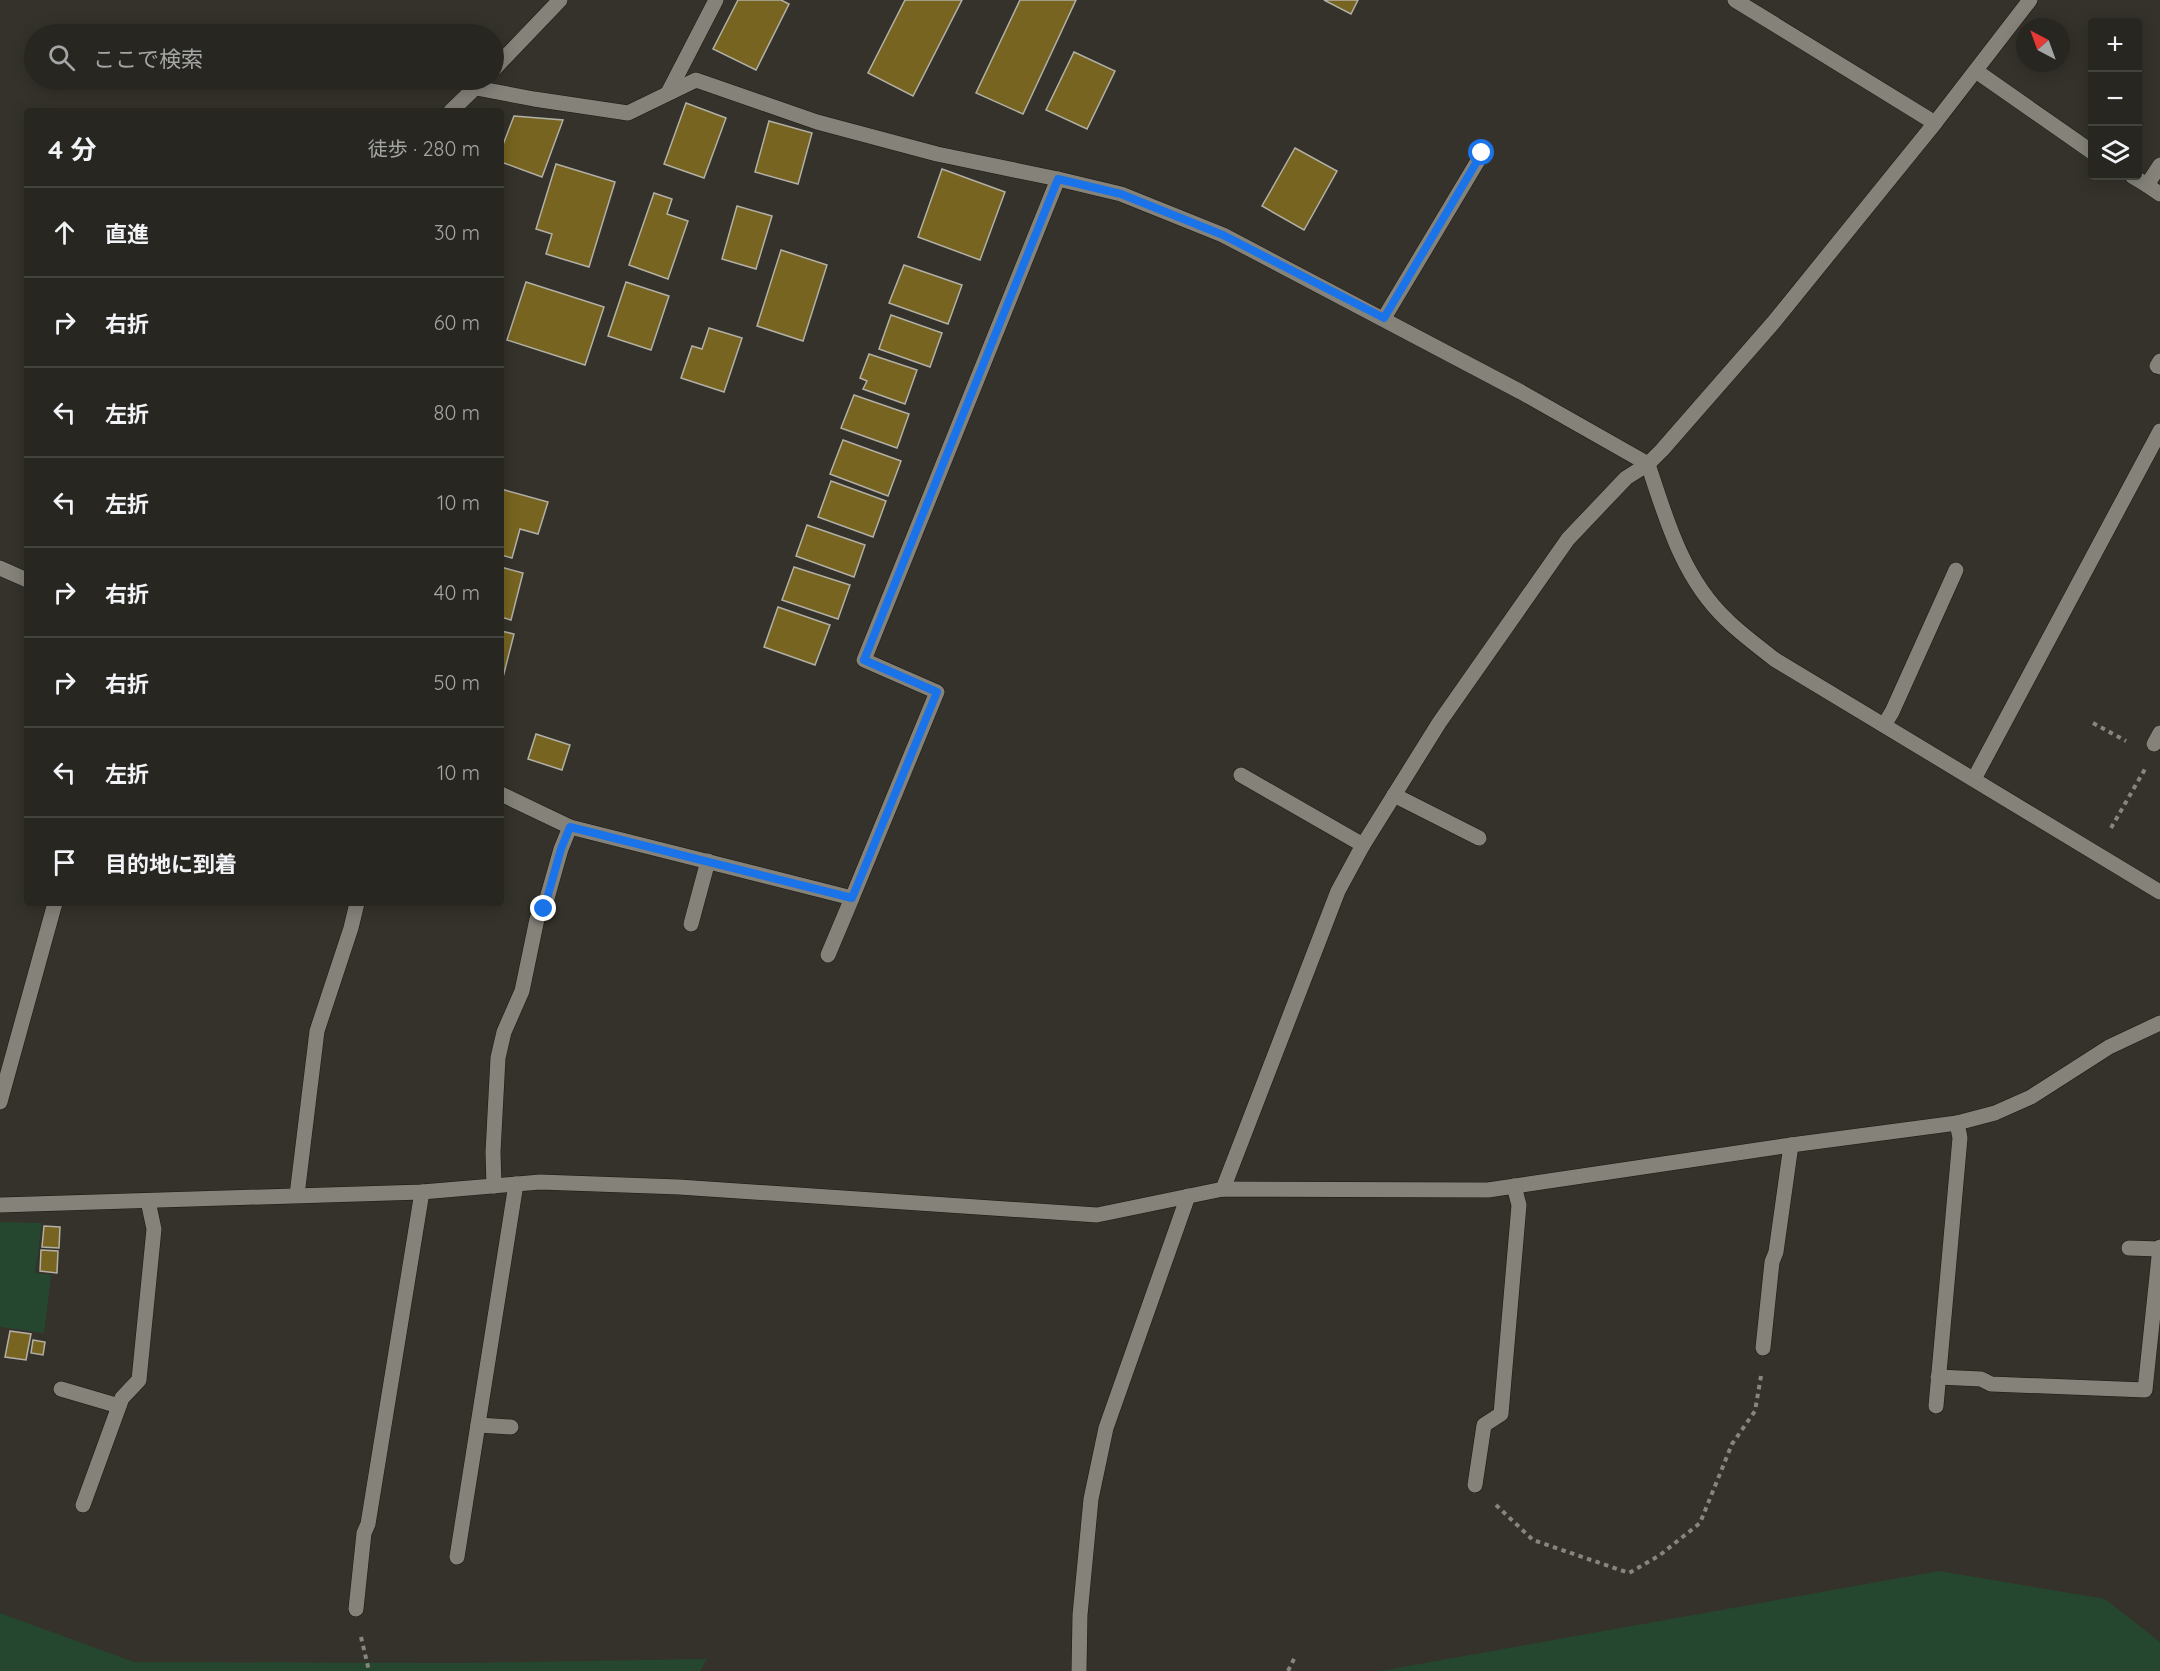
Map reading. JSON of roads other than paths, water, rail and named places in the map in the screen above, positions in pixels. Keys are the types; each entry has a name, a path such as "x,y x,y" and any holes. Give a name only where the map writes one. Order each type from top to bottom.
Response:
{"street":[{"path":"504,59 560,0"},
{"path":"669,92 716,0"},
{"path":"1735,0 1935,123"},
{"path":"1223,1189 1338,891 1363,845 1439,723 1568,539 1626,478 1648,464 1773,323 1935,123 2030,0"},
{"path":"1976,71 2088,150"},
{"path":"502,90 534,99 628,112 696,80 817,122 937,154 1121,194 1223,235 1384,318 1648,464 1671,535 1696,582 1726,620 1774,658 2160,892"},
{"path":"454,108 474,90"},
{"path":"1384,318 1482,153"},
{"path":"2138,180 2154,190 2160,165"},
{"path":"828,955 937,692 864,660 1058,179"},
{"path":"2160,361 2157,366 2160,367"},
{"path":"1974,779 2160,431"},
{"path":"0,568 24,579"},
{"path":"1884,725 1956,570"},
{"path":"1241,775 1363,845"},
{"path":"504,795 570,827 852,898"},
{"path":"1394,795 1479,838"},
{"path":"494,1186 493,1152 498,1058 504,1032 522,991 537,919 544,909 561,849 570,827"},
{"path":"691,924 708,861"},
{"path":"0,1102 54,906"},
{"path":"297,1195 317,1031 356,906"},
{"path":"0,1205 422,1192 540,1182 679,1187 1097,1215 1223,1189 1488,1190 1957,1123 1995,1113 2031,1097 2109,1047 2160,1023"},
{"path":"1936,1406 1960,1138 1957,1123"},
{"path":"1763,1348 1772,1262 1776,1252 1791,1145"},
{"path":"457,1557 516,1184"},
{"path":"1475,1485 1484,1425 1501,1414 1519,1205 1514,1186"},
{"path":"356,1609 364,1533 368,1524 422,1192"},
{"path":"1079,1671 1080,1615 1091,1499 1106,1428 1188,1196"},
{"path":"83,1505 122,1398 139,1380 154,1229 148,1201"},
{"path":"1938,1377 1981,1379 1991,1384 2145,1390 2160,1248 2130,1248"},
{"path":"61,1389 119,1406"},
{"path":"478,1425 511,1426"}]}
